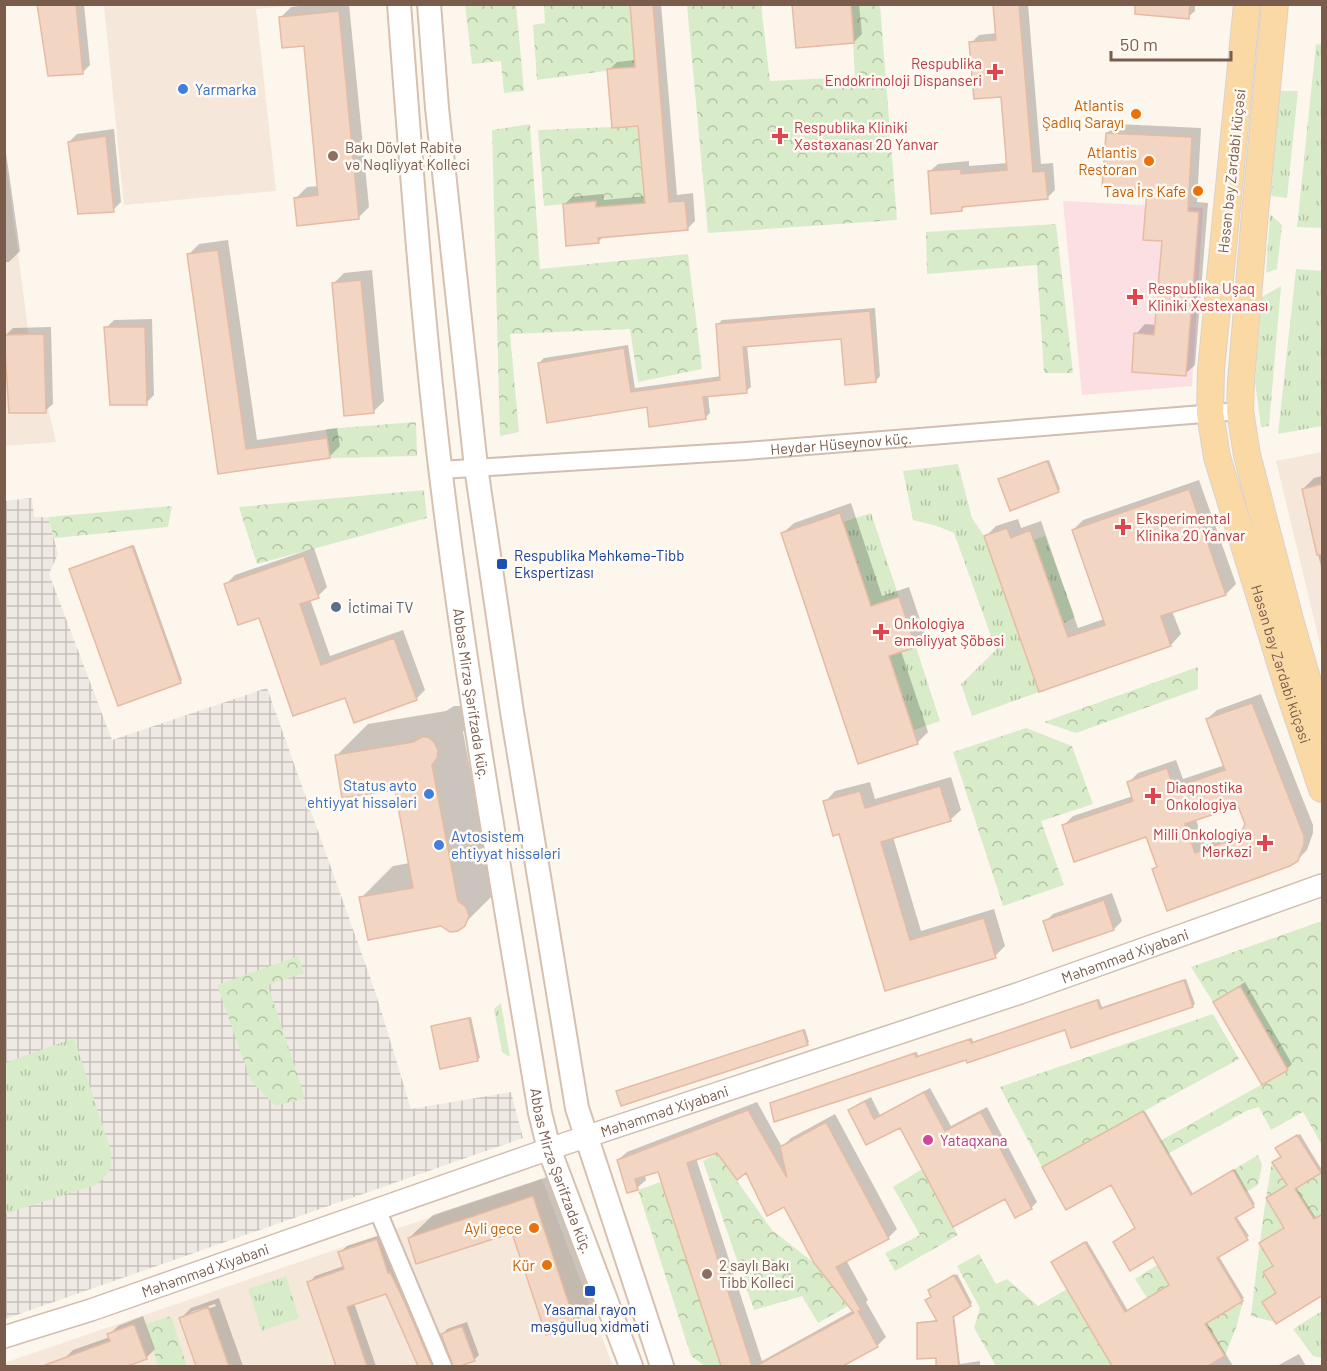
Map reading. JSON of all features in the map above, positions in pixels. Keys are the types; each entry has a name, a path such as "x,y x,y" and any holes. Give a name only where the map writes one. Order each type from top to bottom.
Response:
{"main road":[{"name":"Abbas Mirzə Şərifzadə küç.","path":"399,4 418,269 440,470 476,720 540,1113 549,1149 631,1366"},
{"name":"Abbas Mirzə Şərifzadə küç.","path":"429,4 437,108 477,467 516,735 577,1108 662,1366"},
{"name":"Həsən bəy Zərdabi küçəsi","path":"1247,4 1210,381 1210,414 1217,457 1291,698 1323,789"},
{"name":"Həsən bəy Zərdabi küçəsi","path":"1275,4 1240,411 1252,474 1292,627 1323,729"},
{"path":"1210,381 1241,381"}],"street":[{"name":"Heydər Hüseynov küç.","path":"440,470 746,451 1240,411"},
{"name":"Məhəmməd Xiyabani","path":"4,1337 91,1310 549,1149 1020,993 1323,885"},
{"path":"377,1209 443,1366"}],"shaded area":[{"path":"104,5 298,5 256,9 276,191 124,205"},
{"path":"4,147 29,337 56,442 5,446"},
{"name":"Respublika Uşaq Kliniki Xestexanası","path":"1063,201 1203,208 1192,386 1082,395"},
{"path":"1322,452 1322,652 1276,461"},
{"path":"32,498 34,517 48,517 58,554 49,574 112,740 267,688 375,991 411,1109 511,1092 523,1138 5,1319 4,501"},
{"path":"542,1179 613,1366 5,1366 4,1363"}],"green space":[{"path":"465,5 516,5 524,91 504,93 501,61 472,64"},
{"path":"544,5 630,5 635,67 537,80 533,25 545,23"},
{"path":"687,5 761,5 770,81 855,77 851,5 880,5 897,220 708,233"},
{"path":"1316,44 1322,45 1322,228 1297,227"},
{"path":"1279,91 1298,91 1287,198 1271,196"},
{"path":"530,124 540,269 688,254 702,369 638,382 630,329 510,334 519,432 500,436 492,130"},
{"path":"638,126 645,203 596,207 595,201 544,206 538,130"},
{"path":"1270,214 1282,225 1277,269 1266,273"},
{"path":"1056,224 1073,373 1044,373 1037,265 927,274 926,232"},
{"path":"1296,269 1322,271 1322,426 1278,434"},
{"path":"1281,286 1269,426 1261,427 1255,382 1262,297"},
{"path":"416,422 417,456 330,458 326,429"},
{"path":"958,464 972,518 984,536 1039,692 972,716 961,684 996,650 954,533 913,520 903,471"},
{"path":"424,490 427,518 257,564 239,507"},
{"path":"172,506 168,527 54,538 48,517"},
{"path":"871,513 899,597 871,606 843,522"},
{"path":"1045,536 1075,617 1064,623 1034,540"},
{"path":"916,647 940,721 914,730 889,656"},
{"path":"1198,667 1198,689 1076,733 1044,722"},
{"path":"1026,728 1072,746 1093,804 1041,821 1064,885 1003,906 953,752"},
{"path":"1322,921 1322,1145 1303,1112 1271,1130 1259,1107 1248,1110 1111,1185 1104,1172 1288,1070 1240,986 1213,1002 1191,967"},
{"path":"298,956 304,973 268,985 305,1098 276,1106 251,1081 217,985"},
{"path":"501,1003 510,1057 502,1052 494,1009"},
{"path":"1213,1014 1239,1059 1042,1167 1000,1087"},
{"path":"74,1038 111,1151 109,1171 95,1185 5,1214 5,1063"},
{"path":"717,1153 772,1230 814,1263 848,1306 818,1323 802,1296 754,1310 703,1161"},
{"path":"1258,1155 1262,1165 1258,1185 1246,1192 1233,1170"},
{"path":"1272,1162 1287,1185 1266,1198 1269,1181"},
{"path":"922,1169 958,1235 895,1271 885,1253 920,1235 893,1187"},
{"path":"1321,1173 1322,1214 1306,1230 1295,1189"},
{"path":"661,1182 721,1366 705,1366 691,1356 638,1190"},
{"path":"1266,1198 1284,1228 1260,1242 1263,1219"},
{"path":"1260,1244 1273,1266 1264,1272 1276,1293 1262,1302 1275,1322 1251,1316"},
{"path":"979,1254 996,1284 1007,1279 1038,1306 1067,1289 1112,1366 996,1366 974,1328 980,1308 957,1266"},
{"path":"1157,1265 1169,1285 1147,1298 1135,1279"},
{"path":"286,1276 299,1318 262,1331 248,1289"},
{"path":"1243,1301 1237,1325 1225,1356 1194,1325"},
{"path":"1322,1311 1321,1358 1313,1356 1293,1329"},
{"path":"171,1316 187,1366 158,1366 146,1324"}],"building":[{"path":"37,4 76,4 83,74 48,76"},
{"path":"630,4 653,4 669,202 685,201 688,230 598,238 599,243 566,246 563,204 596,201 596,207 645,203 638,126 612,128 607,69 635,67"},
{"path":"792,4 851,4 854,43 796,48"},
{"path":"993,4 1019,4 1033,172 1045,171 1048,199 962,207 962,211 931,214 928,171 961,169 961,174 1007,170 1001,97 974,99 969,42 996,40"},
{"path":"1135,4 1190,4 1189,19 1135,14"},
{"name":"Bakı Dövlət Rabitə və Nəqliyyat Kolleci","path":"339,11 359,219 297,226 294,198 318,195 304,46 282,48 279,17"},
{"path":"1106,133 1192,137 1188,211 1199,212 1186,376 1132,372 1134,333 1154,335 1162,241 1143,240 1147,190 1102,187"},
{"path":"106,136 114,212 78,214 68,142"},
{"path":"218,250 246,449 327,438 330,458 218,474 187,254"},
{"path":"361,280 374,413 344,416 332,283"},
{"path":"870,311 876,382 845,385 841,339 743,347 747,393 703,397 706,419 649,427 647,407 547,423 538,363 624,348 631,392 720,380 716,324"},
{"path":"104,327 145,327 147,405 110,405"},
{"path":"44,334 46,413 9,413 4,335"},
{"path":"1047,461 1059,492 1010,511 998,479"},
{"path":"1323,484 1323,555 1317,555 1302,489"},
{"path":"1189,489 1226,595 1161,616 1171,646 1039,692 984,536 1007,528 1011,538 1030,530 1068,637 1105,625 1072,530"},
{"path":"840,513 871,606 899,597 916,647 889,656 918,744 858,764 781,533"},
{"path":"132,546 181,683 118,706 69,569"},
{"path":"304,556 319,598 300,604 321,665 394,638 417,700 354,723 345,698 293,716 259,618 238,625 224,584"},
{"path":"1252,703 1304,836 1304,844 1298,861 1290,866 1167,911 1152,869 1157,867 1146,837 1074,862 1062,825 1133,801 1127,782 1167,768 1174,788 1225,770 1206,719","holes":["1238,806 1245,824 1239,837 1195,853 1185,824"]},
{"path":"422,737 428,737 438,750 437,758 432,765 458,901 466,907 469,916 465,926 458,931 450,932 441,926 368,940 359,897 413,888 395,790 342,798 335,755 413,742"},
{"path":"940,786 951,821 881,842 910,940 984,918 996,958 885,991 839,834 833,836 823,801 860,791 865,808"},
{"path":"1104,900 1114,930 1053,951 1043,921"},
{"path":"1184,980 1193,1007 1071,1048 1065,1030 967,1063 966,1060 774,1122 770,1103 915,1053 916,1057 970,1039 971,1043 1097,1000 1100,1009"},
{"path":"1240,986 1288,1070 1262,1085 1213,1002"},
{"path":"469,1018 478,1061 440,1069 431,1026"},
{"path":"803,1030 808,1045 621,1106 616,1091"},
{"path":"924,1092 945,1131 981,1112 1032,1209 1015,1218 1005,1199 953,1227 900,1128 866,1145 848,1110 865,1101 874,1119"},
{"path":"748,1110 787,1178 780,1147 826,1122 889,1239 836,1267 861,1310 858,1311 878,1347 843,1366 756,1366 854,1313 814,1263 784,1207 767,1216 746,1173 737,1180 717,1153 687,1163 752,1366 721,1366 658,1172 635,1179 638,1190 627,1193 617,1160"},
{"path":"1143,1111 1191,1195 1233,1170 1254,1207 1235,1218 1248,1240 1217,1258 1243,1301 1205,1324 1225,1356 1208,1366 1112,1366 1051,1262 1085,1242 1125,1312 1169,1285 1153,1257 1130,1271 1113,1242 1135,1228 1111,1185 1066,1210 1042,1167"},
{"path":"1297,1135 1321,1173 1295,1189 1314,1219 1323,1214 1323,1295 1276,1324 1262,1302 1276,1293 1263,1272 1273,1266 1259,1243 1284,1228 1266,1198 1287,1185 1272,1162 1281,1157 1275,1148"},
{"path":"533,1196 576,1325 546,1335 512,1233 416,1264 408,1238"},
{"path":"377,1239 388,1273 390,1272 405,1303 432,1366 418,1366 386,1294 347,1307 367,1366 336,1366 307,1282 344,1269 338,1252"},
{"path":"954,1275 971,1306 953,1317 959,1366 936,1366 936,1358 917,1359 917,1323 937,1321 925,1300 931,1297 928,1290"},
{"path":"208,1307 229,1366 196,1366 179,1318"},
{"path":"134,1324 147,1359 128,1366 45,1366 110,1341 107,1334"},
{"path":"462,1326 475,1361 453,1366 441,1334"}],"place":[{"name":"Respublika Endokrinoloji Dispanseri","path":"995,72"},
{"name":"Yarmarka","path":"183,89"},
{"name":"Atlantis Şadlıq Sarayı","path":"1136,114"},
{"name":"Respublika Kliniki Xəstəxanası 20 Yanvar","path":"780,136"},
{"name":"Bakı Dövlət Rabitə və Nəqliyyat Kolleci","path":"333,156"},
{"name":"Atlantis Restoran","path":"1149,161"},
{"name":"Tava İrs Kafe","path":"1198,191"},
{"name":"Respublika Uşaq Kliniki Xestexanası","path":"1135,297"},
{"name":"Eksperimental Klinika 20 Yanvar","path":"1123,527"},
{"name":"Respublika Məhkəmə-Tibb Ekspertizası","path":"502,564"},
{"name":"İctimai TV","path":"336,607"},
{"name":"Onkologiya Əməliyyat Şöbəsi","path":"881,632"},
{"name":"Status avto ehtiyyat hissələri","path":"429,794"},
{"name":"Diaqnostika Onkologiya","path":"1153,796"},
{"name":"Milli Onkologiya Mərkəzi","path":"1265,843"},
{"name":"Avtosistem ehtiyyat hissələri","path":"439,845"},
{"name":"Yataqxana","path":"928,1140"},
{"name":"Ayli gece","path":"534,1228"},
{"name":"Kür","path":"547,1265"},
{"name":"2 saylı Bakı Tibb Kolleci","path":"707,1274"},
{"name":"Yasamal rayon məşğulluq xidməti","path":"590,1291"}]}
